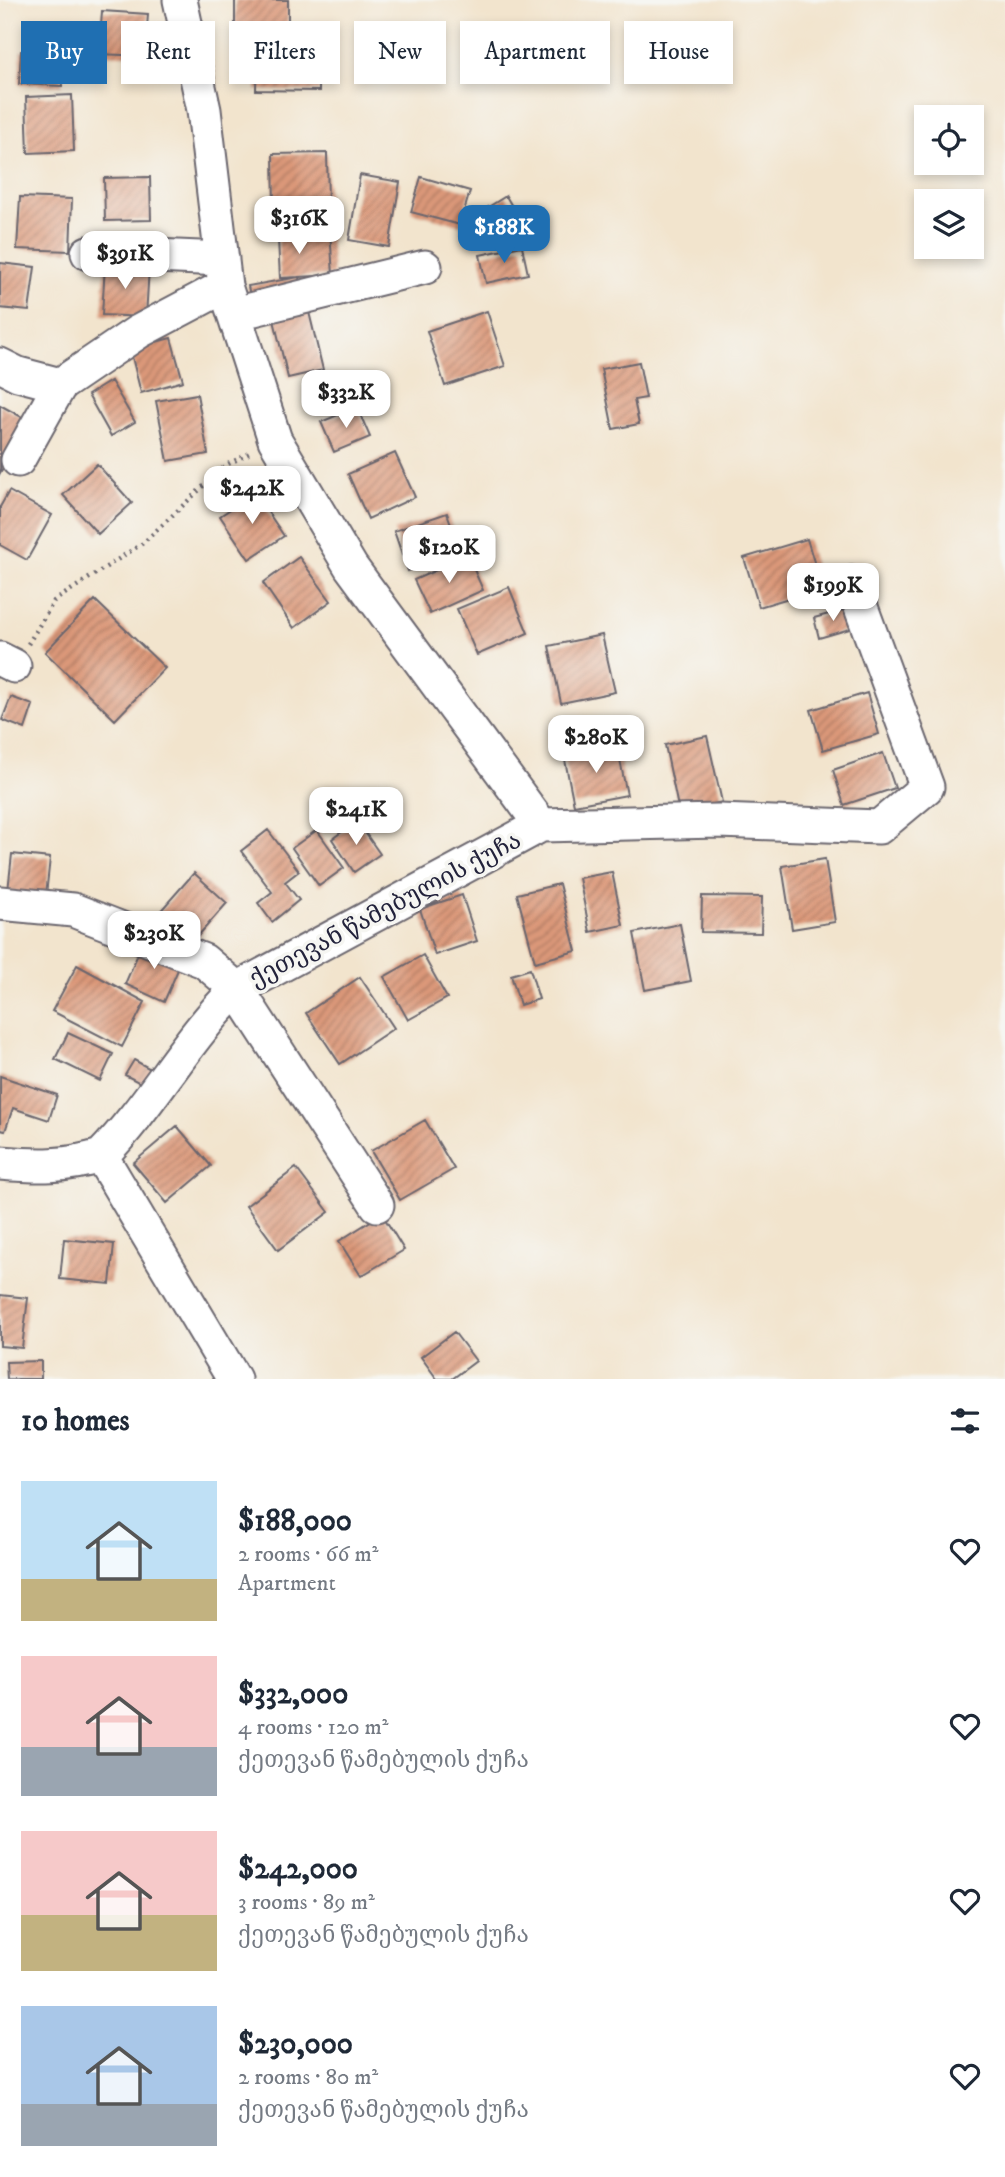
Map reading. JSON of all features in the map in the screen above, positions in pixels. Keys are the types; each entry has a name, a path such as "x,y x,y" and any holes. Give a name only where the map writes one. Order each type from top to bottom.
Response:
{"street":[{"name":"ქეთევან წამებულის ქუჩა","path":"102,1156 126,1130 209,1017 237,989 541,825 351,567 275,440 227,287 204,110 180,0"},
{"path":"88,253 227,287 425,267"},
{"path":"18,460 60,385 138,332 227,287"},
{"path":"0,365 19,374 60,385"},
{"path":"541,825 719,821 879,827 927,787 852,583"},
{"path":"0,903 73,910 204,961 237,989 377,1205"},
{"path":"0,1163 35,1166 71,1164 102,1156 234,1379"}],"path":[{"path":"7,662 54,601 144,543 226,465 275,440"}],"building":[{"path":"235,0 288,0 288,21 235,21"},
{"path":"102,11 148,14 148,21 121,21 121,55 107,54 107,21 101,21"},
{"path":"21,51 21,84 62,84 62,86 19,84"},
{"path":"256,84 319,84 319,91 256,90"},
{"path":"72,95 74,151 28,153 26,97"},
{"path":"327,153 328,205 274,207 273,154"},
{"path":"360,175 400,182 389,247 349,240"},
{"path":"150,177 151,220 105,221 104,178"},
{"path":"421,177 470,191 460,225 411,212"},
{"path":"506,196 521,222 486,243 471,218"},
{"path":"20,197 72,199 70,251 17,249"},
{"path":"329,216 333,275 280,278 277,220"},
{"path":"522,246 528,274 486,283 480,255"},
{"path":"0,263 35,267 29,311 0,308"},
{"path":"105,265 149,267 146,317 102,315"},
{"path":"299,277 302,293 251,301 248,286"},
{"path":"487,311 505,366 445,386 427,331"},
{"path":"309,312 323,370 288,378 274,320"},
{"path":"171,338 183,381 141,393 130,349"},
{"path":"639,362 646,398 634,400 639,424 613,429 601,369"},
{"path":"111,381 135,422 111,436 88,395"},
{"path":"197,394 208,454 168,461 156,401"},
{"path":"0,405 29,421 0,473"},
{"path":"357,407 370,437 334,452 321,422"},
{"path":"395,453 415,497 368,519 348,474"},
{"path":"97,464 132,503 98,534 63,495"},
{"path":"9,491 52,515 27,560 0,545 0,507"},
{"path":"255,493 284,536 249,559 220,516"},
{"path":"447,513 461,552 408,571 394,531"},
{"path":"807,539 822,588 759,607 744,558"},
{"path":"468,556 483,590 430,614 414,580"},
{"path":"299,557 331,601 294,628 263,583"},
{"path":"509,587 528,633 477,655 457,609"},
{"path":"95,600 165,668 115,720 45,652"},
{"path":"848,609 853,628 819,638 814,618"},
{"path":"602,635 615,692 561,703 549,646"},
{"path":"867,693 879,734 823,750 811,710"},
{"path":"11,697 33,705 25,729 2,720"},
{"path":"707,736 722,802 679,812 665,745"},
{"path":"617,745 627,795 574,805 564,755"},
{"path":"883,753 895,788 844,805 833,770"},
{"path":"357,821 380,854 354,872 332,839"},
{"path":"268,830 299,871 285,882 299,900 272,922 258,903 272,892 241,851"},
{"path":"317,830 344,868 319,886 292,848"},
{"path":"12,854 50,858 46,895 8,891"},
{"path":"825,859 835,922 792,929 782,866"},
{"path":"612,872 623,925 590,932 579,878"},
{"path":"194,873 227,903 190,945 157,915"},
{"path":"559,884 576,951 535,962 517,894"},
{"path":"462,895 477,941 435,955 420,909"},
{"path":"702,896 762,897 761,933 701,932"},
{"path":"680,924 691,981 645,990 634,933"},
{"path":"144,940 183,958 164,1002 125,984"},
{"path":"423,955 447,998 408,1020 384,977"},
{"path":"77,965 145,1002 122,1047 52,1011"},
{"path":"530,969 539,999 520,1005 511,975"},
{"path":"360,977 394,1028 340,1064 306,1013"},
{"path":"68,1033 113,1054 100,1081 55,1059"},
{"path":"134,1060 156,1072 148,1087 125,1075"},
{"path":"0,1076 57,1095 49,1120 13,1108 5,1131 0,1130"},
{"path":"425,1120 454,1169 400,1200 371,1151"},
{"path":"177,1126 211,1166 167,1203 133,1163"},
{"path":"296,1168 329,1212 278,1250 246,1206"},
{"path":"382,1214 404,1250 361,1276 339,1241"},
{"path":"64,1239 114,1244 110,1284 60,1279"},
{"path":"0,1295 28,1298 22,1348 0,1346"},
{"path":"454,1332 476,1361 452,1379 437,1379 421,1357"},
{"path":"41,1361 41,1379 7,1379 6,1362"}]}
